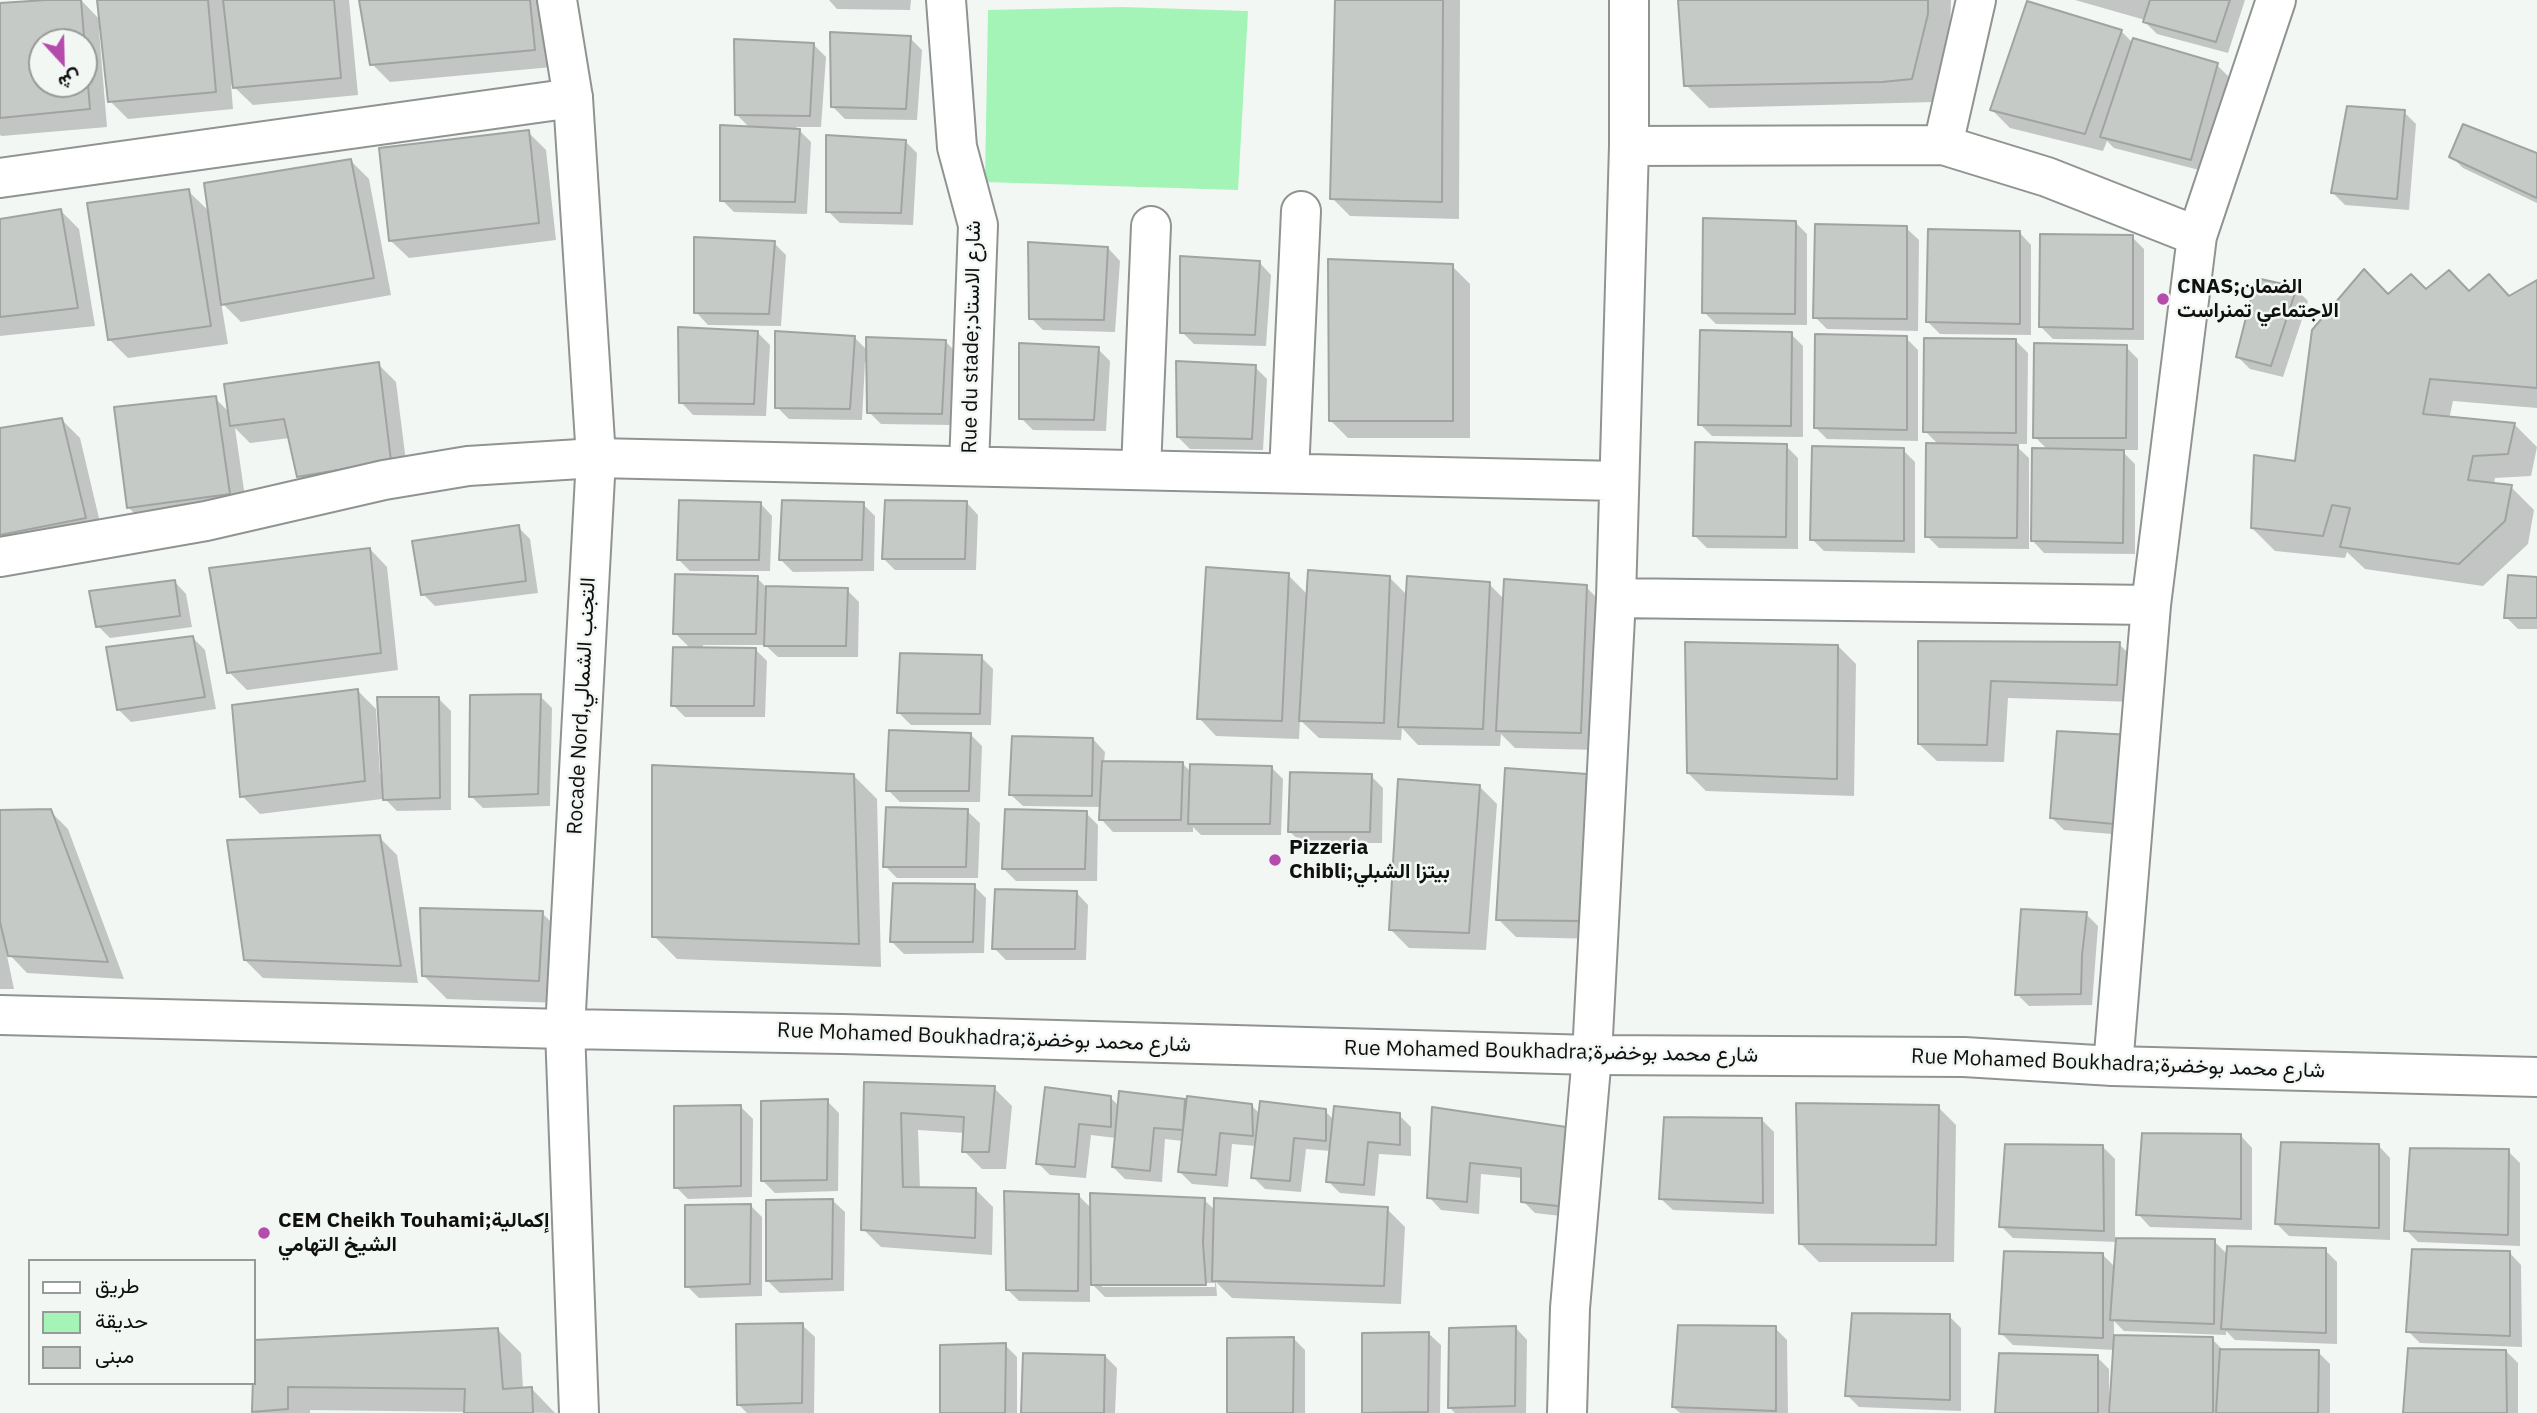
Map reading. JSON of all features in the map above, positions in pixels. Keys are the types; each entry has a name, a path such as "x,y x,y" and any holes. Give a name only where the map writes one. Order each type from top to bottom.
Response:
{"street":[{"name":"Rocade Nord,التجنب الشمالي","path":"557,0 573,98 596,458 565,1029 579,1413"},
{"name":"Rue du stade;شارع الاستاد","path":"946,0 957,147 978,225 969,466"},
{"path":"1567,1413 1570,1308 1592,1055 1616,598 1629,146 1629,0"},
{"path":"1942,145 1976,0"},
{"path":"2113,1066 2151,605 2196,236 2276,0"},
{"path":"0,178 573,98"},
{"path":"1629,146 1942,145 2047,177 2196,236"},
{"path":"1289,473 1301,211"},
{"path":"1141,470 1151,226"},
{"path":"0,557 206,521 384,480 468,466 596,458 1618,481"},
{"path":"1616,598 2151,605"},
{"name":"Rue Mohamed Boukhadra;شارع محمد بوخضرة","path":"0,1015 871,1034 1592,1055 1964,1057 2113,1066 2537,1077"}],"green space":[{"path":"1122,7 1248,11 1238,190 985,182 988,10"}],"building":[{"path":"81,0 83,28 28,28 28,98 89,98 90,109 0,118 0,3"},
{"path":"97,0 208,0 216,92 108,102"},
{"path":"223,0 334,0 341,78 233,88"},
{"path":"359,0 530,0 535,50 370,65"},
{"path":"1335,0 1443,0 1442,202 1330,199"},
{"path":"1678,0 1928,0 1928,14 1912,79 1684,86"},
{"path":"2150,0 2230,0 2216,42 2143,22"},
{"path":"2027,1 2122,30 2085,134 1990,110"},
{"path":"830,32 911,36 906,109 831,107"},
{"path":"2133,38 2218,63 2191,160 2100,137"},
{"path":"734,39 814,43 810,116 735,115"},
{"path":"2347,106 2405,110 2397,199 2331,193"},
{"path":"2463,124 2537,153 2537,198 2449,157"},
{"path":"720,125 800,129 795,202 720,201"},
{"path":"529,130 539,223 389,241 379,148"},
{"path":"826,135 906,140 901,213 826,212"},
{"path":"351,159 374,278 221,305 204,183"},
{"path":"189,189 211,326 108,340 87,203"},
{"path":"61,209 78,308 0,317 0,219"},
{"path":"1703,218 1796,221 1795,314 1702,313"},
{"path":"1815,224 1907,226 1907,319 1813,318"},
{"path":"1928,229 2020,231 2020,324 1926,322"},
{"path":"2040,234 2133,235 2133,329 2039,327"},
{"path":"694,237 775,241 769,314 694,313"},
{"path":"1028,242 1108,247 1104,320 1029,319"},
{"path":"1180,256 1260,261 1255,335 1180,333"},
{"path":"1328,259 1453,264 1453,421 1329,421"},
{"path":"2364,269 2388,294 2411,274 2426,289 2449,270 2469,291 2489,274 2509,296 2537,280 2537,388 2430,379 2423,414 2515,423 2508,454 2473,456 2468,480 2512,485 2505,521 2459,564 2340,547 2350,508 2332,505 2323,536 2251,528 2254,455 2295,461 2312,330"},
{"path":"2256,278 2297,287 2271,366 2236,357"},
{"path":"678,327 758,331 754,404 679,403"},
{"path":"1700,330 1792,332 1791,426 1698,425"},
{"path":"775,331 855,336 850,409 775,408"},
{"path":"1815,334 1907,336 1907,430 1814,428"},
{"path":"866,337 946,340 942,414 867,413"},
{"path":"1924,338 2016,339 2016,433 1923,432"},
{"path":"1019,343 1099,347 1094,420 1019,419"},
{"path":"2034,343 2127,345 2126,438 2033,438"},
{"path":"1176,361 1256,365 1252,439 1177,437"},
{"path":"379,362 391,461 297,477 284,419 230,426 224,384"},
{"path":"216,396 230,494 127,508 114,407"},
{"path":"62,418 86,518 0,535 0,428"},
{"path":"1695,442 1787,444 1786,537 1693,536"},
{"path":"1926,443 2018,445 2017,538 1925,537"},
{"path":"1812,446 1904,448 1904,541 1810,540"},
{"path":"2032,448 2124,450 2123,543 2031,541"},
{"path":"679,500 761,502 759,560 677,560"},
{"path":"782,500 864,502 862,560 779,560"},
{"path":"885,500 967,501 965,559 882,559"},
{"path":"519,525 526,581 421,595 412,541"},
{"path":"370,548 381,653 227,673 209,568"},
{"path":"1206,567 1289,573 1282,721 1197,719"},
{"path":"1308,570 1390,576 1384,723 1299,721"},
{"path":"675,574 758,576 756,634 673,634"},
{"path":"2508,575 2537,577 2537,618 2504,618"},
{"path":"1407,576 1490,582 1483,729 1398,727"},
{"path":"1504,579 1587,585 1581,733 1496,731"},
{"path":"175,580 180,616 96,627 89,591"},
{"path":"766,586 848,588 846,646 764,646"},
{"path":"193,636 205,697 117,710 106,647"},
{"path":"1918,641 2120,642 2117,685 1991,681 1987,745 1918,744"},
{"path":"1685,642 1838,645 1837,779 1687,773"},
{"path":"673,647 756,648 754,706 671,706"},
{"path":"900,653 982,655 980,714 897,713"},
{"path":"358,689 365,781 240,797 232,705"},
{"path":"541,694 538,794 469,797 470,695"},
{"path":"377,697 439,697 440,798 383,800"},
{"path":"889,730 971,733 969,791 886,791"},
{"path":"2057,731 2132,735 2125,825 2050,818"},
{"path":"1012,736 1093,738 1092,796 1009,795"},
{"path":"1102,761 1183,762 1181,820 1099,820"},
{"path":"1190,764 1272,766 1270,824 1188,824"},
{"path":"652,765 854,774 859,944 652,937"},
{"path":"1505,768 1587,774 1581,921 1496,920"},
{"path":"1290,772 1372,774 1370,832 1288,832"},
{"path":"1398,779 1480,785 1469,933 1389,930"},
{"path":"886,807 968,809 966,867 883,867"},
{"path":"51,809 108,962 8,956 0,922 0,810"},
{"path":"1005,809 1087,811 1085,869 1002,869"},
{"path":"380,835 401,966 244,960 227,840"},
{"path":"893,883 975,884 973,942 890,942"},
{"path":"995,889 1077,891 1075,949 992,949"},
{"path":"420,908 543,911 539,981 422,976"},
{"path":"2021,909 2087,912 2081,994 2015,995"},
{"path":"864,1082 995,1086 989,1152 962,1152 964,1117 901,1113 903,1187 976,1188 975,1238 861,1230"},
{"path":"1045,1087 1111,1096 1111,1127 1079,1124 1075,1167 1036,1164"},
{"path":"1119,1091 1185,1099 1183,1130 1154,1128 1150,1171 1112,1167"},
{"path":"1187,1096 1252,1104 1253,1136 1220,1133 1216,1175 1178,1172"},
{"path":"828,1099 827,1180 761,1181 761,1101"},
{"path":"1260,1101 1326,1109 1326,1141 1294,1138 1290,1181 1251,1178"},
{"path":"1796,1103 1939,1105 1936,1245 1799,1244"},
{"path":"741,1105 741,1186 674,1188 674,1106"},
{"path":"1334,1106 1400,1113 1400,1145 1368,1142 1364,1185 1326,1182"},
{"path":"1432,1107 1573,1128 1567,1207 1521,1202 1521,1168 1470,1163 1467,1202 1427,1198"},
{"path":"1664,1117 1762,1118 1763,1203 1659,1199"},
{"path":"2142,1133 2241,1134 2241,1219 2136,1215"},
{"path":"2281,1142 2379,1144 2379,1228 2275,1224"},
{"path":"2005,1144 2103,1145 2104,1231 1999,1227"},
{"path":"2410,1148 2509,1149 2508,1235 2404,1231"},
{"path":"1004,1191 1079,1194 1078,1291 1006,1290"},
{"path":"1090,1193 1205,1198 1203,1243 1206,1285 1091,1285"},
{"path":"1214,1198 1388,1207 1384,1286 1212,1281"},
{"path":"833,1199 832,1279 766,1281 766,1200"},
{"path":"751,1204 750,1284 685,1287 685,1205"},
{"path":"2116,1238 2215,1239 2214,1324 2110,1320"},
{"path":"2227,1246 2326,1248 2326,1333 2221,1329"},
{"path":"2412,1249 2510,1251 2510,1336 2406,1332"},
{"path":"2004,1251 2103,1253 2103,1338 1999,1334"},
{"path":"1852,1313 1950,1314 1950,1400 1845,1396"},
{"path":"803,1323 802,1403 737,1405 736,1324"},
{"path":"1678,1325 1776,1326 1776,1411 1672,1407"},
{"path":"1516,1326 1515,1406 1448,1408 1449,1328"},
{"path":"498,1328 503,1389 532,1387 533,1413 464,1413 465,1389 288,1387 288,1409 252,1412 253,1385 256,1385 256,1340"},
{"path":"1429,1332 1428,1412 1362,1413 1362,1333"},
{"path":"2114,1335 2213,1337 2213,1413 2109,1413"},
{"path":"1294,1337 1293,1413 1227,1413 1227,1338"},
{"path":"1006,1343 1005,1413 940,1413 940,1345"},
{"path":"2408,1348 2506,1350 2507,1413 2403,1413"},
{"path":"2220,1349 2319,1350 2318,1413 2216,1413"},
{"path":"1023,1353 1105,1355 1104,1413 1021,1413"},
{"path":"1999,1353 2098,1355 2098,1413 1995,1413"}],"place":[{"name":"CNAS;الضمان الاجتماعي تمنراست","path":"2163,299"},
{"name":"Pizzeria Chibli;بيتزا الشبلي","path":"1275,860"},
{"name":"CEM Cheikh Touhami;إكمالية الشيخ التهامي","path":"264,1233"}]}
